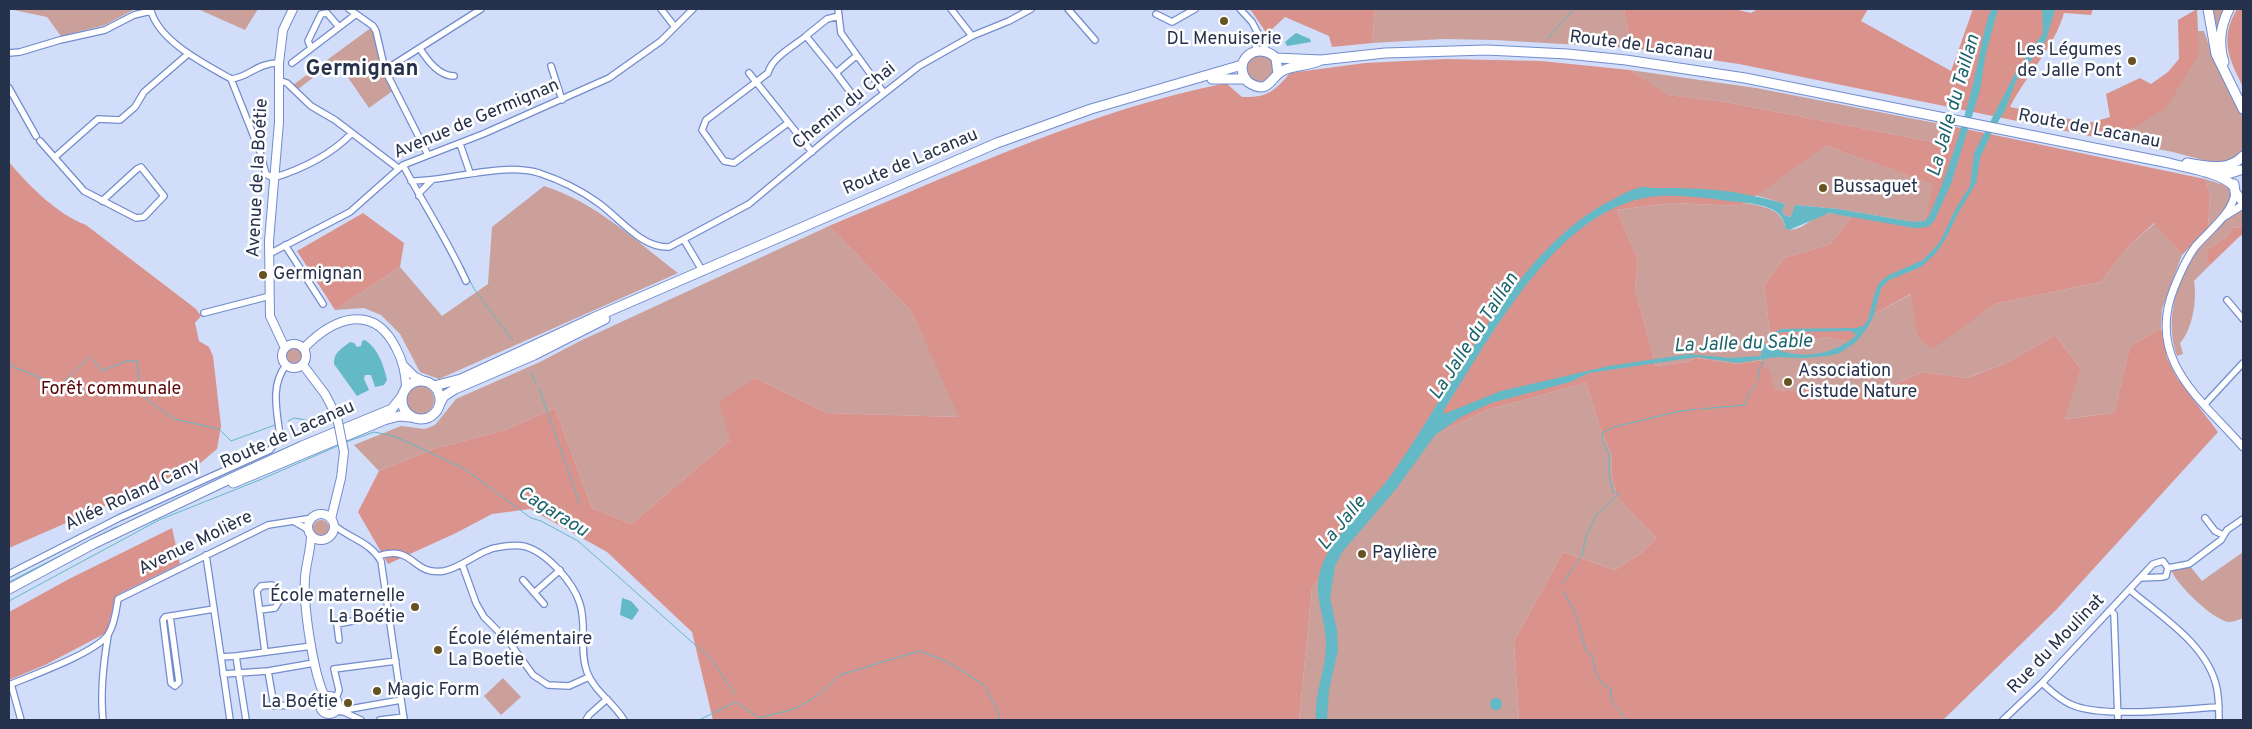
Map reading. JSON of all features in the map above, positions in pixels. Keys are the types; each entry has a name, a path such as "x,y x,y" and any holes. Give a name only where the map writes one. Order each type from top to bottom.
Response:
{"main road":[{"name":"Avenue de la Boétie","path":"285,348 272,325 269,254 273,178 279,122 279,63 284,30 293,9"},
{"path":"2229,9 2222,30 2222,56 2243,106"},
{"path":"2208,10 2216,54 2243,106"},
{"name":"Route de Lacanau","path":"1320,60 1385,52 1441,50 1567,54 1698,70 2169,162 2220,178 2231,183 2235,190"},
{"path":"1244,79 1242,65 1245,58 1255,51 1266,51 1276,58 1320,60"},
{"path":"1276,58 1278,74"},
{"path":"1195,80 1244,79 1254,86 1262,87 1270,84 1278,74 1291,68 1320,60"},
{"path":"1195,80 1242,65"},
{"name":"Route de Lacanau","path":"434,386 456,381 593,318 648,296 997,143 1090,109 1195,80"},
{"path":"2184,163 2221,167 2234,164 2243,156"},
{"name":"Route de Lacanau","path":"2169,162 2184,163 2227,173 2241,168"},
{"path":"2241,168 2236,175 2235,190 2243,203"},
{"name":"Route de Lacanau","path":"440,403 444,396 454,389 534,355 648,296"},
{"path":"304,348 345,320 368,320 380,326 388,333 404,366 415,377 434,386 440,397 440,403 434,414 429,418 417,419 411,416 403,407 404,366"},
{"path":"294,344 304,348 307,355 303,365 293,368 286,365 282,355 285,348 294,344"},
{"path":"303,365 324,394 337,417 344,452 341,478 335,498 331,535 315,547 308,560"},
{"path":"404,393 412,384 424,381"},
{"name":"Route de Lacanau","path":"9,589 93,544 302,446 392,409 404,393"},
{"name":"Route de Lacanau","path":"184,502 257,474 384,420 399,416 411,416"},
{"path":"325,697 318,682 314,663 305,589 310,533 309,524 313,518 321,515 335,498"},
{"path":"321,515 332,522"},
{"path":"310,533 323,540"},
{"path":"331,696 337,706 326,717 320,707 321,701 325,697 331,696"}],"street":[{"path":"349,9 373,26 376,31 379,37 385,70 428,155"},
{"path":"385,70 481,9"},
{"path":"662,9 675,27"},
{"name":"Avenue de Germignan","path":"269,254 350,212 401,167 460,144 609,78 661,41 694,9"},
{"path":"838,9 841,33 884,93"},
{"path":"951,9 972,36"},
{"name":"Chemin du Chai","path":"470,173 508,170 536,172 563,181 598,202 643,239 657,248 669,247 749,204 919,66 972,36 1009,21 1031,9"},
{"path":"1068,9 1095,40"},
{"path":"1156,14 1172,22 1195,9"},
{"path":"1240,9 1252,22 1266,51"},
{"path":"9,53 20,52 60,40 105,30 134,15 151,10 154,20 188,54 231,79 237,79 266,63 279,63"},
{"path":"312,48 308,41 321,14 327,13 339,27"},
{"path":"292,63 355,14"},
{"path":"788,123 734,163 724,161 702,130 706,120 768,73 770,66 775,60 827,19 839,16"},
{"path":"1255,51 1258,33"},
{"path":"806,36 857,101"},
{"path":"420,49 430,64 448,76 454,76"},
{"path":"55,157 98,119 120,120 135,108 144,92 188,54"},
{"path":"836,73 856,56"},
{"path":"551,66 562,100"},
{"path":"749,73 812,152"},
{"path":"231,79 260,152 266,174 273,178 304,166 329,152 352,133"},
{"path":"278,80 287,83 312,106 401,167 449,244 466,281"},
{"path":"9,88 38,138 84,191 102,201 141,219 164,196 141,168 137,169 102,201"},
{"path":"411,181 432,181 470,173 460,144"},
{"path":"419,196 425,186 432,181"},
{"path":"2235,190 2233,201 2221,220 2187,259 2173,291 2167,312 2169,347 2175,366 2186,385 2243,448"},
{"path":"2221,220 2243,203"},
{"path":"684,240 703,272"},
{"path":"285,245 323,304"},
{"path":"204,313 270,296"},
{"path":"2227,300 2243,318"},
{"path":"2204,405 2243,363"},
{"name":"Allée Roland Cany","path":"9,574 119,518 270,450 280,436 276,389 278,376 286,365"},
{"name":"Avenue Molière","path":"108,635 114,622 118,599 268,525 313,518"},
{"path":"2205,518 2215,531 2223,535"},
{"path":"2140,578 2163,577 2166,576 2168,568 2189,564 2221,540 2226,530 2243,519"},
{"path":"288,521 302,525 310,533"},
{"path":"332,522 343,532 363,541 381,560 404,718 380,720"},
{"path":"378,556 390,552 402,553 424,569 434,571 446,570 498,547 523,546 543,556 560,570 572,586 580,605 583,658 589,677 624,720"},
{"path":"206,555 230,720"},
{"name":"Rue du Moulinat","path":"2004,720 2042,683 2156,562 2163,561 2168,568"},
{"path":"462,564 476,604 484,617 510,643 533,675 548,685 568,686 589,677"},
{"path":"534,593 560,570"},
{"path":"523,580 544,604"},
{"path":"260,610 275,608 279,602 277,589 272,585 261,586 257,591 266,652"},
{"path":"2130,590 2194,645 2205,659 2217,689 2219,720"},
{"path":"170,616 179,682 175,686 172,683 163,620 170,616 214,609"},
{"path":"2111,611 2114,614 2118,720"},
{"path":"339,640 337,624 389,614"},
{"path":"21,720 10,684 48,670 96,646 108,635"},
{"path":"103,720 100,699 102,669 108,635"},
{"path":"220,657 312,646"},
{"path":"236,656 246,720"},
{"path":"337,706 338,690 334,669 396,661"},
{"path":"223,674 268,671 314,663"},
{"path":"268,671 274,706 292,705"},
{"path":"2042,683 2071,705 2090,710 2118,712 2219,707"},
{"path":"586,720 588,715 607,699"},
{"path":"337,706 350,710 402,700"},
{"path":"337,706 353,719 361,720"}],"shaded area":[{"path":"9,9 135,9 105,25 61,36 47,17"},
{"path":"198,9 258,9 245,30"},
{"path":"1375,9 1624,9 1631,48 1495,40 1443,39 1372,43"},
{"path":"1991,9 1998,9 1986,53 1980,90 1951,184 1934,221 1928,227 1914,228 1829,213 1789,230 1785,228 1784,221 1780,215 1761,206 1695,197 1660,196 1649,197 1615,207 1584,226 1555,252 1505,314 1444,410 1444,414 1501,391 1609,366 1689,354 1729,358 1761,356 1762,345 1771,342 1774,333 1781,329 1856,328 1863,326 1868,320 1875,292 1880,282 1889,275 1923,260 1940,242 1954,212 1970,186 1974,153 2017,70 2043,33 2042,9 2055,9 2046,40 2016,81 2005,110 1980,158 1976,183 1945,240 1935,254 1921,267 1889,280 1881,288 1874,315 1868,327 1856,342 1840,353 1803,358 1776,357 1738,363 1697,357 1589,373 1570,382 1491,403 1461,417 1435,435 1396,489 1343,551 1335,566 1330,598 1337,630 1338,650 1329,690 1327,720 1316,720 1326,644 1318,587 1321,568 1326,555 1351,521 1389,478 1487,325 1544,252 1577,222 1619,196 1643,187 1704,189 1750,195 1785,204 1782,211 1784,215 1791,217 1795,205 1838,209 1913,222 1925,221 1942,186 1958,139 1974,82","holes":["1851,331 1856,335 1838,347 1816,354 1794,354 1773,347 1774,336 1781,332"]},
{"path":"2211,9 2224,9 2218,25 2218,51"},
{"path":"372,27 394,90 369,108 336,60 297,90 293,85"},
{"path":"2197,31 2204,31 2213,57 2243,118 2243,150 2235,160 2218,164 2173,152 2100,138 2134,128 2199,54"},
{"path":"1296,33 1310,39 1311,42 1287,46 1285,42"},
{"path":"1260,55 1270,59 1274,69 1270,79 1260,83 1250,79 1246,69 1250,59"},
{"path":"1630,70 1756,88 1956,127 1949,145 1726,102 1667,95"},
{"path":"1826,146 1934,184 1925,221 1913,222 1838,209 1795,205 1792,217 1784,215 1782,211 1785,204 1755,195"},
{"path":"2205,179 2224,185 2231,191 2231,201 2208,228 2210,195"},
{"path":"544,186 563,193 598,212 678,273 439,379 420,372 400,334 381,315 364,308 335,310 400,267 442,316 488,284 492,227"},
{"path":"1671,203 1741,206 1746,203 1771,210 1781,216 1785,228 1790,230 1827,213 1852,217 1830,244 1784,258 1764,285 1771,342 1802,343 1825,337 1856,341 1868,327 1874,314 1912,294 1917,337 1933,348 1995,304 2101,282 2128,247 2155,223 2182,255 2162,309 2161,328 2130,346 2114,413 2063,419 2081,369 2055,335 2006,363 1966,378 1923,372 1897,383 1862,389 1786,391 1773,389 1770,369 1764,369 1763,360 1738,364 1696,358 1686,362 1656,366 1635,289 1638,260 1617,210"},
{"path":"2243,208 2243,225 2238,228 2233,227 2226,237 2207,250 2207,261 2210,265 2194,281 2195,296 2191,322 2180,343 2183,354 2177,356 2172,335 2173,313 2177,292 2185,272 2196,253 2210,236"},
{"path":"829,226 911,311 960,417 827,413 756,378 730,440 631,524 592,508 555,408 505,430 433,449 379,471 354,445 401,426 425,429 435,425 456,399 540,362 580,341"},
{"path":"365,340 377,352 387,380 384,385 375,387 371,375 365,375 364,379 369,390 357,396 334,364 334,360 339,351 350,342 354,343 357,347 361,346 362,341"},
{"path":"291,347 297,347 302,352 300,361 291,363 286,358 286,352"},
{"path":"1586,383 1602,433 1612,455 1611,475 1616,490 1615,495 1656,538 1641,553 1615,570 1563,552 1514,641 1519,720 1299,720 1312,588 1428,438 1487,410"},
{"path":"420,386 430,390 434,400 430,410 420,414 410,410 406,400 410,390"},
{"path":"318,520 324,520 329,525 327,534 318,536 313,531 313,525"},
{"path":"2243,552 2243,618 2234,621 2228,622 2221,619 2204,608 2180,584 2171,570 2190,566 2202,581"},
{"path":"622,598 631,601 639,610 632,620 620,615"},
{"path":"503,678 521,697 501,715 484,696"},
{"path":"1494,698 1498,698 1502,704 1498,710 1494,710 1490,706 1490,702"}],"green space":[{"path":"1250,9 1375,9 1372,43 1332,47 1329,36 1285,17 1267,34"},
{"path":"1624,9 1734,9 1751,13 1758,9 1868,9 1861,21 1951,71 1973,9 2093,9 2091,15 2064,13 2054,38 2010,107 2089,123 2110,117 2106,94 2140,78 2151,84 2168,72 2179,59 2178,20 2197,9 2199,54 2166,108 2134,128 2100,138 1739,64 1631,48"},
{"path":"2237,9 2243,9 2243,87 2230,58 2227,40 2228,30"},
{"path":"1446,59 1541,61 1630,70 1668,95 1726,102 1949,145 1956,127 2205,179 2210,195 2208,228 2182,255 2154,223 2128,247 2101,282 1995,304 1933,349 1917,337 1911,294 1874,314 1868,327 1856,342 1825,337 1802,343 1771,342 1764,285 1784,258 1830,244 1855,213 1913,222 1925,221 1933,184 1826,146 1741,206 1671,203 1617,210 1638,260 1635,289 1656,366 1686,362 1696,358 1738,364 1764,360 1764,369 1770,369 1774,389 1786,391 1822,387 1862,389 1897,383 1923,372 1967,378 2006,363 2055,335 2081,369 2064,419 2114,413 2130,346 2161,328 2167,358 2177,378 2218,432 2056,610 1943,720 1519,720 1514,641 1563,552 1615,570 1641,553 1656,538 1615,495 1616,490 1611,475 1612,455 1602,433 1586,383 1487,410 1428,438 1312,588 1299,720 713,720 692,632 607,552 530,509 492,514 456,533 388,564 358,512 379,471 433,449 505,430 555,408 592,508 631,524 730,440 719,401 756,378 827,413 959,417 911,311 829,226 975,164 1074,126 1174,95 1226,83 1242,97 1251,97 1264,95 1275,89 1290,73 1365,63"},
{"name":"Forêt communale","path":"9,162 54,207 86,225 196,309 201,316 195,323 199,341 209,347 213,356 221,426 217,449 198,465 9,548"},
{"path":"363,213 404,243 400,267 335,310 297,251"},
{"path":"2243,225 2243,237 2241,235 2210,265 2207,261 2207,250 2226,237 2233,227 2238,228"},
{"path":"172,528 180,564 117,595 106,633 45,665 9,680 9,612 69,579"}],"waterway":[{"path":"1547,39 1574,9"},
{"path":"463,266 474,289 513,341"},
{"path":"9,362 14,367 60,386 90,356"},
{"path":"93,359 102,371 126,361 137,361 141,395 174,419 219,429 231,441 275,425"},
{"name":"La Jalle du Sable","path":"1758,380 1760,367 1764,359"},
{"path":"531,372 536,383"},
{"path":"1701,409 1745,405 1748,395 1757,383"},
{"path":"539,388 580,504"},
{"path":"1563,583 1583,553 1585,539 1597,514 1619,494 1613,492 1609,475 1609,455 1603,442 1602,433 1614,427 1676,412 1697,409"},
{"path":"288,421 294,418 318,422"},
{"name":"Cagaraou","path":"346,442 374,432 394,436 463,468 531,518 541,521 578,541 711,659 735,694"},
{"path":"9,601 159,520 262,479 340,445"},
{"path":"9,582 116,527"},
{"path":"1563,591 1575,612 1586,651 1592,656 1597,675 1602,683 1611,689 1611,700 1626,720"},
{"name":"Cagaraou","path":"699,720 736,702 759,718 794,709 817,696 840,675 919,651 946,661 984,685 998,712 1000,720"}],"place":[{"name":"DL Menuiserie","path":"1224,21"},
{"name":"Les Légumes de Jalle Pont","path":"2132,61"},
{"name":"Bussaguet","path":"1823,188"},
{"name":"Germignan","path":"263,275"},
{"name":"Association Cistude Nature","path":"1788,382"},
{"name":"Paylière","path":"1362,554"},
{"name":"École maternelle La Boétie","path":"415,607"},
{"name":"École élémentaire La Boetie","path":"438,650"},
{"name":"Magic Form","path":"377,691"},
{"name":"La Boétie","path":"348,703"}],"district":[{"name":"Germignan","path":"362,71"}],"water label":[{"name":"La Jalle du Taillan","path":"1955,106"},
{"name":"La Jalle du Taillan","path":"1475,337"},
{"name":"La Jalle","path":"1343,524"}]}
